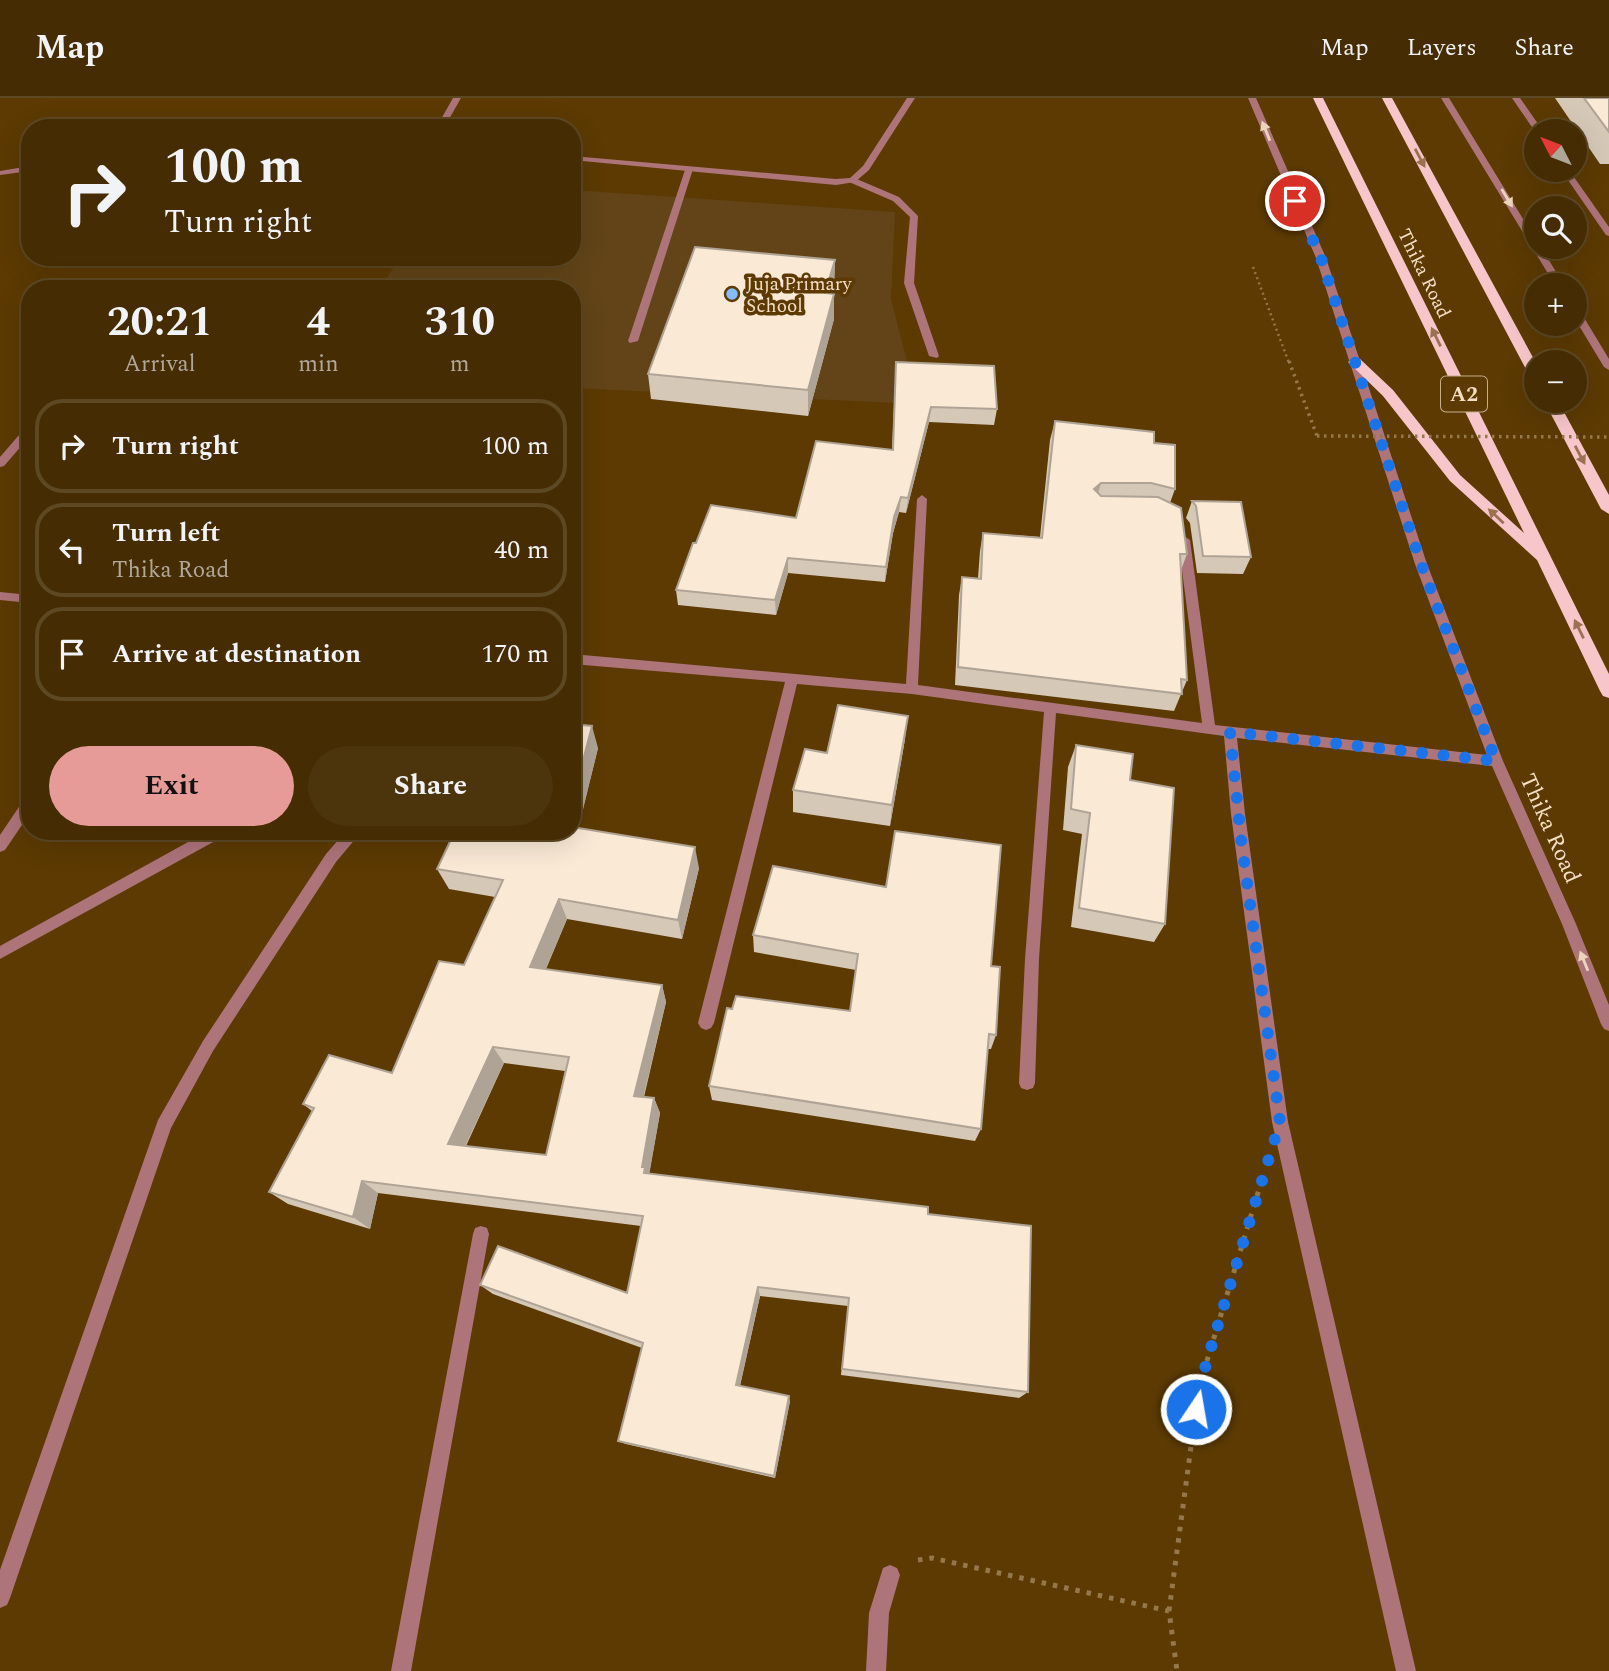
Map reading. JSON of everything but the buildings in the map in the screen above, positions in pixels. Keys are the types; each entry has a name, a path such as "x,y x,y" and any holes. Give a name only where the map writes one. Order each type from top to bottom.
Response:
{"highway":[{"name":"Thika Road","path":"1318,98 1609,691"},
{"path":"1387,98 1524,353"},
{"path":"1355,362 1388,393 1455,478 1546,563"},
{"path":"1557,413 1609,509"}],"street":[{"path":"445,119 457,98"},
{"path":"852,180 866,168 911,98"},
{"name":"Thika Road","path":"1252,98 1321,258 1421,564 1496,761 1569,924 1609,1024"},
{"path":"1446,98 1553,273"},
{"path":"1516,98 1531,119"},
{"path":"581,159 836,182 852,180 896,200 914,216 909,283 934,356"},
{"path":"633,341 689,169"},
{"path":"0,173 21,170"},
{"path":"1573,182 1609,233"},
{"path":"1587,331 1608,365"},
{"path":"0,464 21,440"},
{"path":"912,690 922,499"},
{"path":"1181,523 1209,728"},
{"path":"0,596 21,598"},
{"path":"581,660 912,690 1230,732 1496,761"},
{"path":"706,1023 792,678"},
{"path":"1027,1083 1032,959 1050,709"},
{"path":"1230,732 1241,839 1280,1122 1406,1671"},
{"path":"0,846 21,815"},
{"path":"0,953 205,840"},
{"path":"0,1598 163,1125 208,1046 331,858 347,840"},
{"path":"401,1671 481,1234"},
{"path":"876,1671 879,1613 890,1575"}],"path":[{"path":"1253,267 1317,436 1609,437"},
{"path":"1177,1671 1169,1611 1196,1409 1206,1364 1280,1122"},
{"path":"890,1575 910,1562 932,1558 1169,1611"}],"shaded area":[{"name":"Juja Primary School","path":"581,191 895,212 891,299 918,404 581,388 581,280 386,280 394,266 581,266"}],"place":[{"name":"Juja Primary School","path":"732,294"}],"route":[{"path":"1196,1409 1206,1364 1280,1122 1241,839 1230,732 1496,761 1421,564 1321,258 1295,201"}]}
